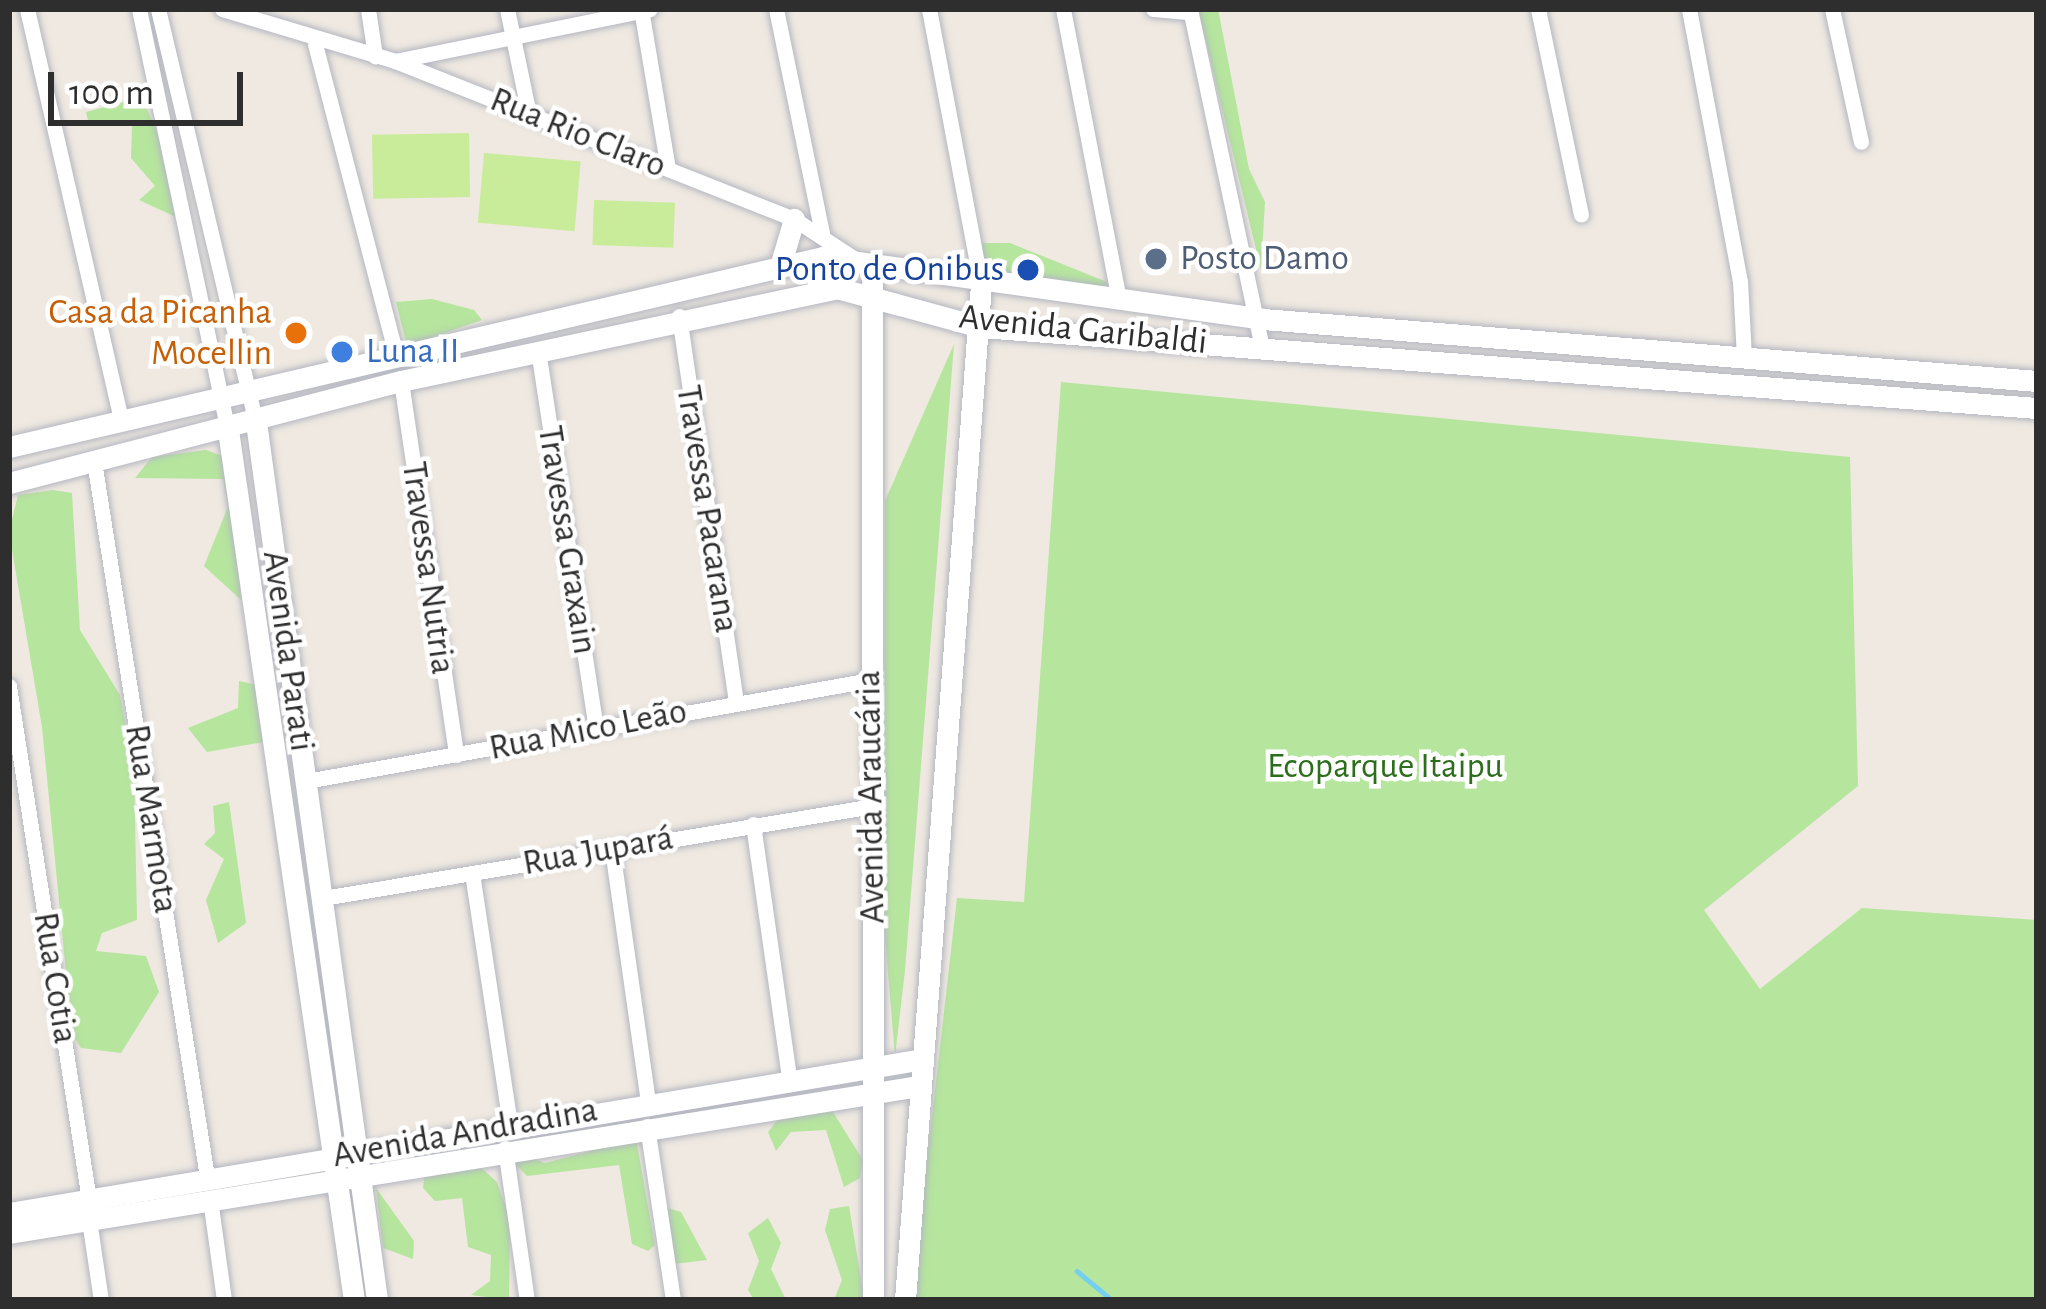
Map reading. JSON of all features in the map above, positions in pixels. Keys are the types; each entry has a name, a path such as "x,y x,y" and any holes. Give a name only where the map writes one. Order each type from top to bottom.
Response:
{"street":[{"path":"27,9 121,421"},
{"name":"Avenida Parati","path":"139,9 224,399 354,1300"},
{"name":"Avenida Parati","path":"158,9 256,422 377,1300"},
{"name":"Rua Rio Claro","path":"222,9 315,44 395,61 794,219 822,233 855,259"},
{"path":"368,9 375,56"},
{"path":"507,9 529,114"},
{"path":"776,9 822,233"},
{"path":"929,9 981,284"},
{"path":"1063,9 1118,301"},
{"path":"1153,9 1191,10 1263,320 1262,349"},
{"path":"1538,9 1581,214"},
{"path":"1689,9 1740,281 1744,358"},
{"path":"1832,9 1861,142"},
{"path":"395,61 644,10 668,169"},
{"name":"Travessa Nutria","path":"315,44 399,370 455,755"},
{"path":"782,262 794,219"},
{"name":"Avenida Garibaldi","path":"9,483 256,422 399,370 782,262 855,259 981,284 1263,320 2037,381"},
{"path":"869,293 888,264"},
{"name":"Avenida Araucária","path":"905,1300 981,284"},
{"name":"Avenida Garibaldi","path":"9,447 250,393 538,350 802,290 869,293 981,327 2037,408"},
{"name":"Avenida Araucária","path":"869,293 873,1300"},
{"name":"Travessa Pacarana","path":"679,316 736,701"},
{"path":"1615,375 1617,349"},
{"name":"Travessa Graxain","path":"538,350 596,730"},
{"name":"Rua Marmota","path":"94,461 224,1300"},
{"name":"Rua Mico Leão","path":"306,781 870,680"},
{"name":"Rua Cotia","path":"9,686 101,1300"},
{"name":"Rua Jupará","path":"323,898 873,806"},
{"path":"753,824 789,1076"},
{"path":"612,849 648,1101"},
{"path":"472,873 510,1124"},
{"name":"Avenida Andradina","path":"360,1162 510,1124 789,1076 922,1059"},
{"name":"Avenida Andradina","path":"9,1233 89,1210 360,1162 505,1148 919,1086"},
{"path":"647,1126 673,1300"},
{"path":"505,1148 527,1300"},
{"name":"Avenida Andradina","path":"9,1213 89,1210"}],"green space":[{"path":"1198,9 1218,9 1249,169 1265,202 1261,270"},
{"path":"142,97 164,149 178,218 139,200 155,186 131,158 132,125 89,125 86,112"},
{"path":"469,133 470,197 373,199 372,135"},
{"path":"484,153 581,161 575,231 478,223"},
{"path":"594,200 675,203 673,248 592,245"},
{"path":"977,243 1010,243 1107,282 1102,290 983,277"},
{"path":"432,299 474,310 482,320 407,346 396,302"},
{"path":"954,344 895,1057 884,925 885,501"},
{"name":"Ecoparque Itaipu","path":"1061,382 1850,457 1858,786 1704,910 1760,989 1862,908 2037,920 2037,1300 911,1300 957,898 1024,902"},
{"path":"206,450 231,459 241,600 204,566 228,507 223,479 135,478 152,457"},
{"path":"53,490 72,493 80,630 120,695 134,769 137,920 102,933 96,951 146,956 159,992 121,1053 81,1048 72,1034 42,727 9,532 18,495"},
{"path":"239,681 267,687 269,741 207,752 188,728 238,708"},
{"path":"229,802 246,923 218,943 206,900 224,859 204,844 215,833 213,806"},
{"path":"831,1109 863,1160 860,1178 844,1187 826,1130 791,1132 776,1151 768,1132 778,1119"},
{"path":"636,1139 655,1245 648,1251 632,1244 619,1165 527,1176 515,1164 516,1152 545,1163"},
{"path":"476,1163 497,1182 510,1219 509,1300 471,1295 490,1281 491,1255 468,1247 462,1198 435,1201 423,1188 425,1171"},
{"path":"376,1188 414,1241 413,1259 383,1248"},
{"path":"849,1206 864,1297 834,1300 842,1280 825,1230 830,1209"},
{"path":"664,1207 681,1212 707,1260 674,1264"},
{"path":"768,1218 781,1243 771,1269 786,1300 754,1300 748,1290 759,1261 748,1233"}],"waterway":[{"path":"1077,1271 1112,1300"}],"place":[{"name":"Posto Damo","path":"1156,259"},
{"name":"Ponto de Onibus","path":"1028,270"},
{"name":"Casa da Picanha Mocellin","path":"296,333"},
{"name":"Luna II","path":"342,352"}]}
